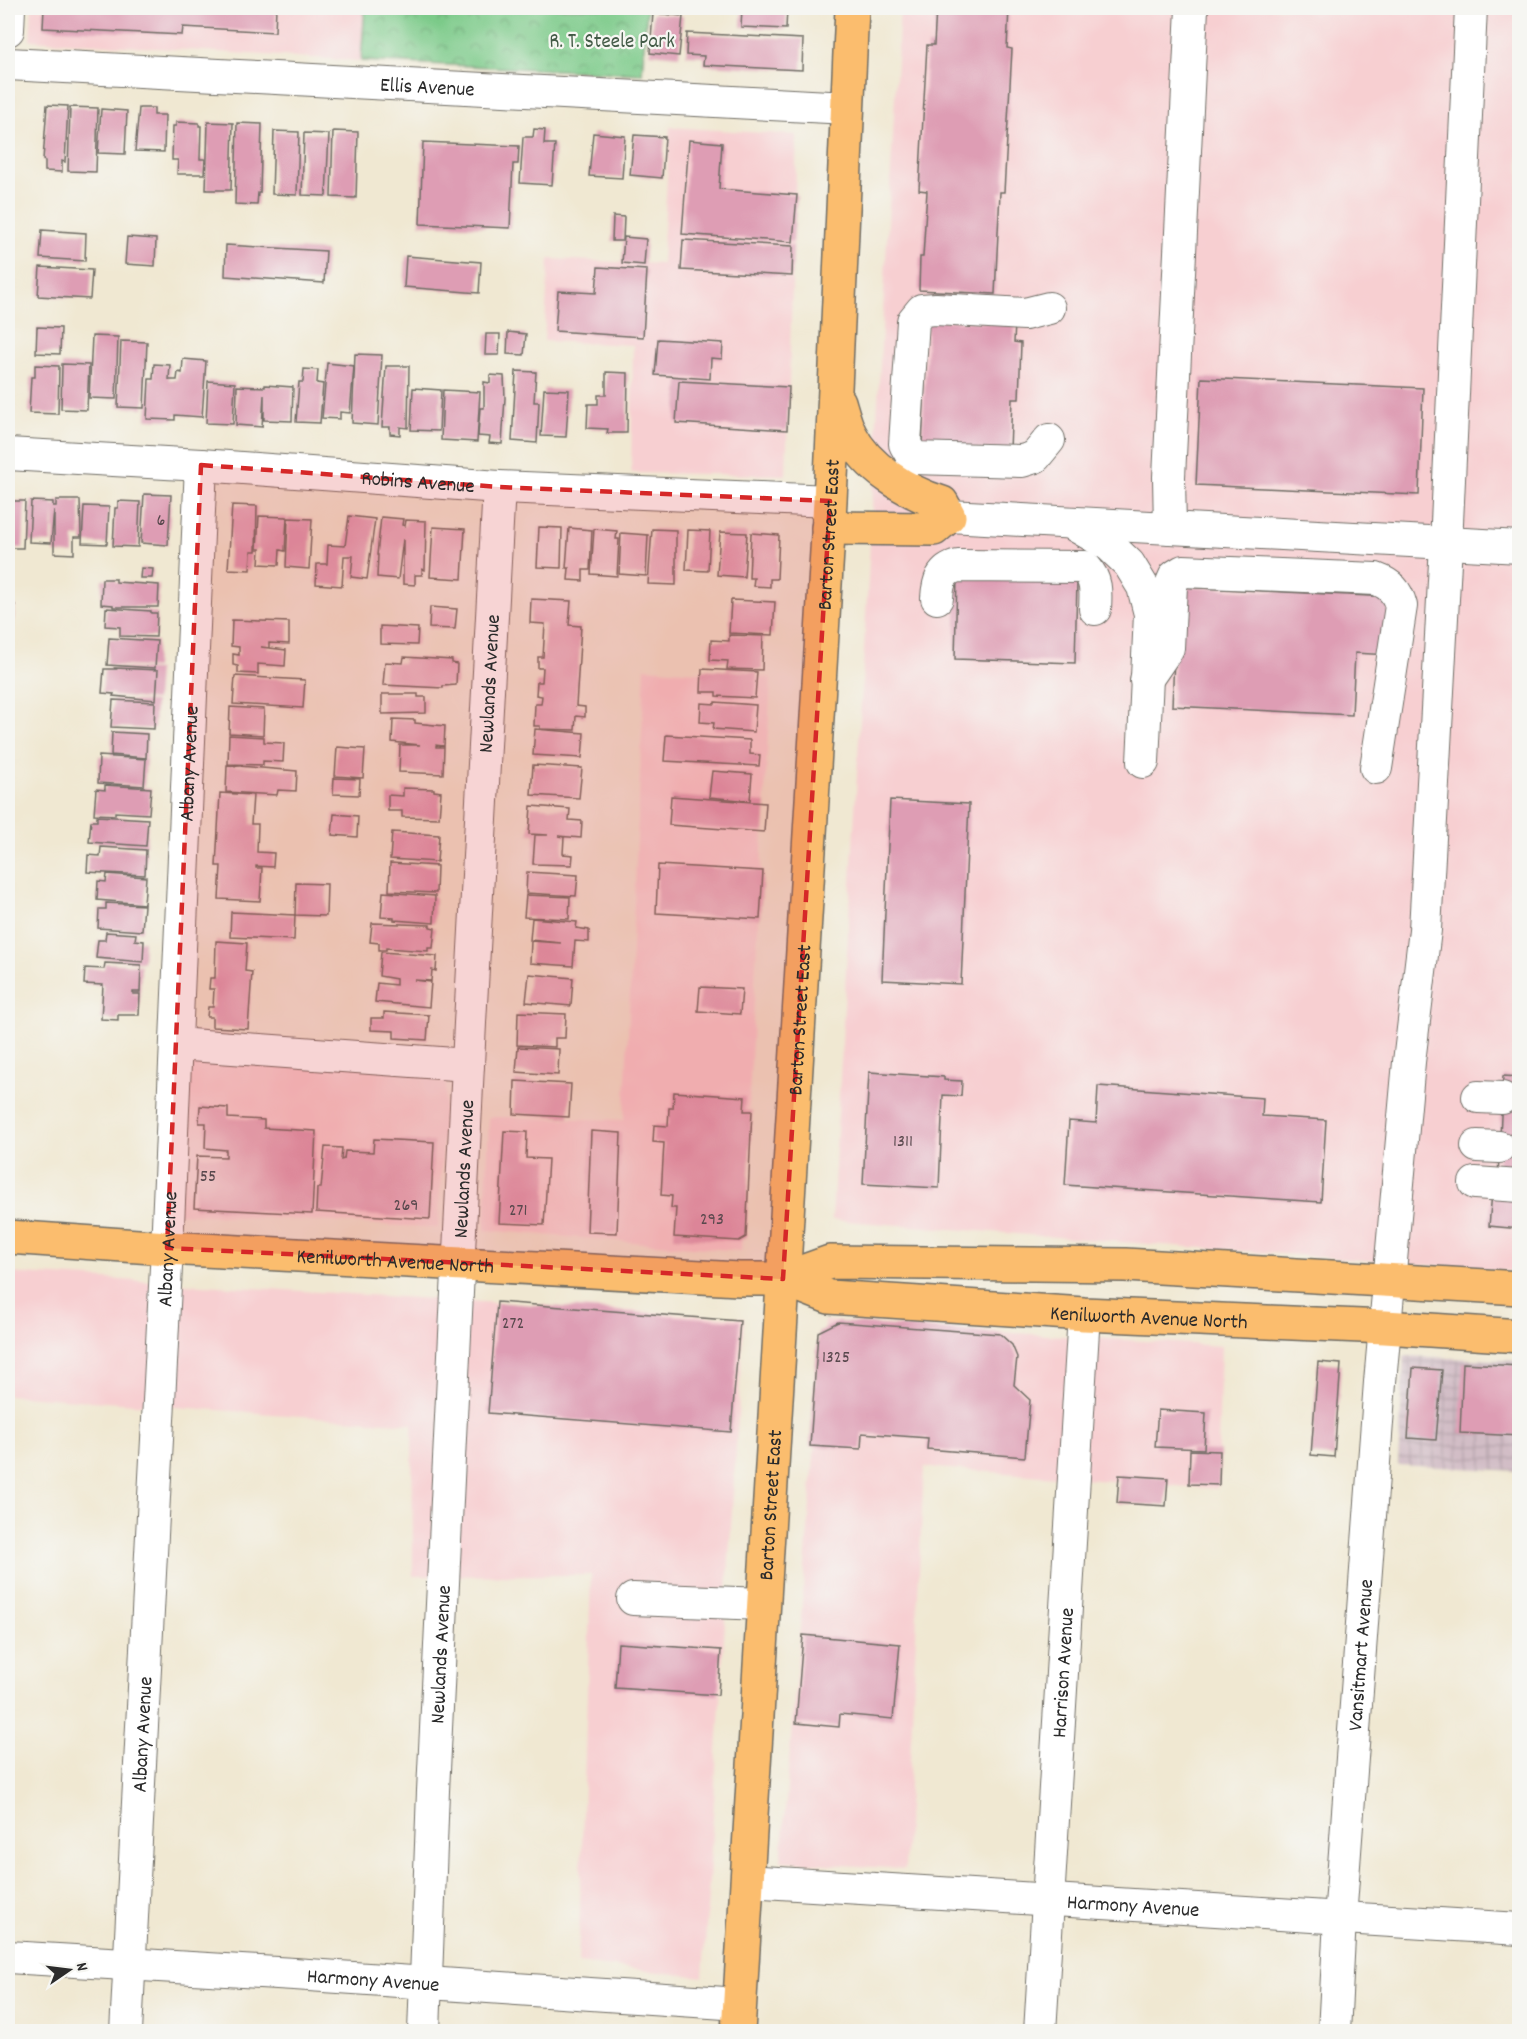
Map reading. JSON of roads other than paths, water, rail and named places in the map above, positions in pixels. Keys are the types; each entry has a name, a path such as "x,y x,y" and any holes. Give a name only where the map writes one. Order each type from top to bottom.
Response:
{"main road":[{"name":"Barton Street East","path":"739,2018 829,514 852,8"},
{"path":"829,514 934,529 949,516 942,503 920,496 870,462 850,434 835,390"},
{"name":"Kenilworth Avenue North","path":"8,1238 738,1279 783,1279 830,1262 1125,1265 1520,1288"},
{"name":"Kenilworth Avenue North","path":"783,1279 829,1297 1084,1314 1385,1327 1520,1336"}],"street":[{"path":"8,30 9,8"},
{"path":"1170,528 1169,477 1192,8"},
{"name":"Vansitmart Avenue","path":"1334,2031 1340,1918 1385,1327 1409,1062 1425,930 1471,8"},
{"name":"Ellis Avenue","path":"8,64 848,108"},
{"path":"1049,308 1025,314 922,310 913,321 904,444 913,458 1022,460 1035,456 1049,440"},
{"name":"Robins Avenue","path":"8,454 499,486 829,514"},
{"name":"Albany Avenue","path":"126,2031 167,1248 201,465"},
{"name":"Newlands Avenue","path":"424,2031 433,1791 468,1065 499,486"},
{"path":"949,516 1520,547"},
{"path":"1070,523 1109,545 1129,564 1143,587 1150,614 1143,762"},
{"path":"937,598 941,576 951,568 958,566 1085,567 1095,583 1095,609"},
{"path":"1146,680 1168,648 1171,585 1175,576 1183,571 1376,579 1385,582 1393,588 1401,606 1376,768"},
{"path":"176,1044 468,1065"},
{"path":"1475,1184 1520,1186"},
{"name":"Harrison Avenue","path":"1040,2031 1084,1314"},
{"path":"633,1599 763,1604"},
{"name":"Harmony Avenue","path":"747,1881 1520,1929"},
{"name":"Harmony Avenue","path":"8,1957 426,1982 739,2018"}],"park label":[{"name":"R. T. Steele Park","path":"612,40"}]}
